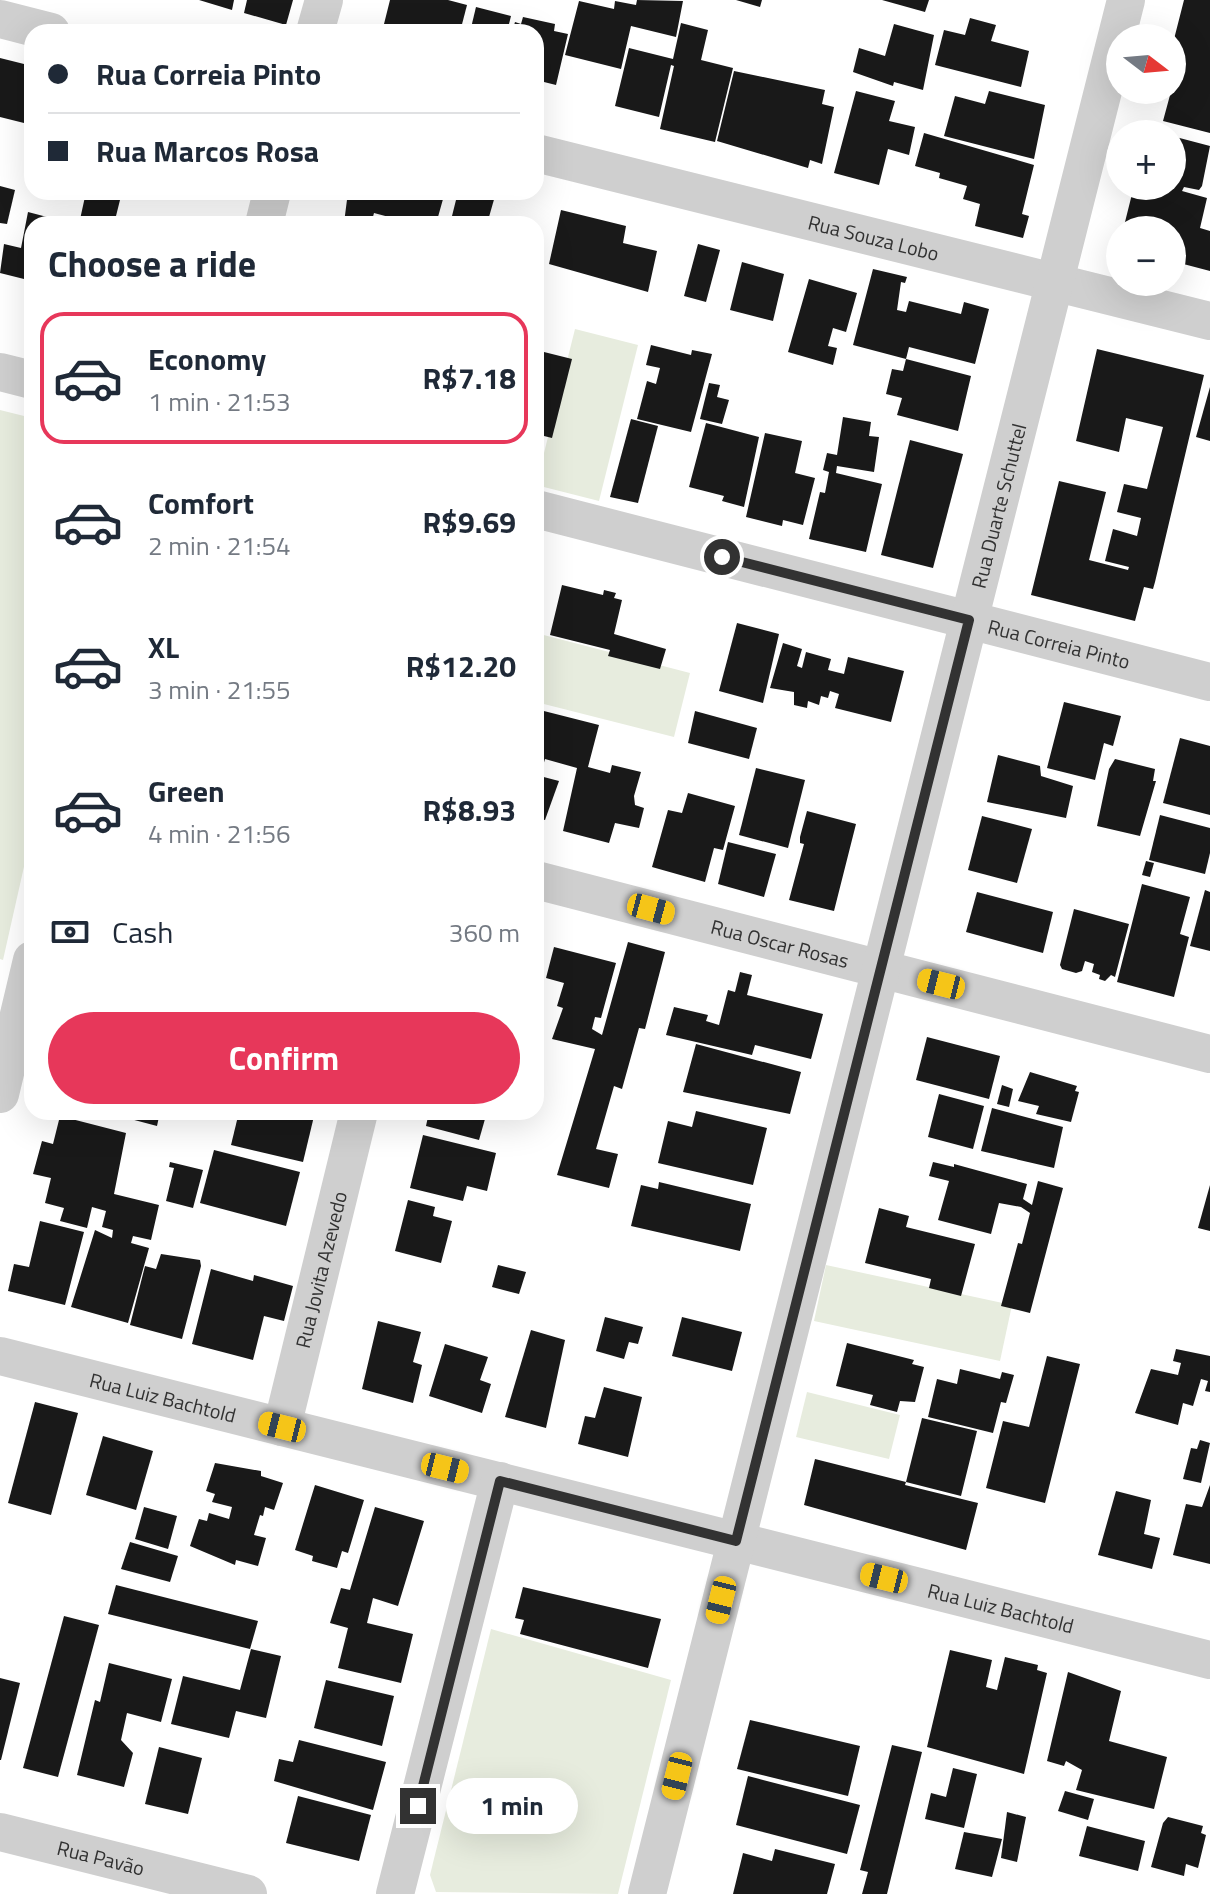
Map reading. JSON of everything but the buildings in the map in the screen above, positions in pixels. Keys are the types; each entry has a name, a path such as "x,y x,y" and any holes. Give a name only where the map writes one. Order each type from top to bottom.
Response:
{"street":[{"path":"317,24 324,0"},
{"name":"Rua Duarte Schuttel","path":"647,1894 1126,0"},
{"path":"0,19 24,25"},
{"name":"Rua Souza Lobo","path":"544,155 1210,321"},
{"path":"0,372 24,378"},
{"name":"Rua Correia Pinto","path":"544,511 1210,682"},
{"name":"Rua Oscar Rosas","path":"544,882 1210,1054"},
{"path":"0,1094 24,994"},
{"name":"Rua Jovita Azevedo","path":"282,1427 357,1120"},
{"name":"Rua Luiz Bachtold","path":"0,1356 1210,1660"},
{"path":"395,1894 500,1481"},
{"name":"Rua Pavão","path":"0,1832 248,1894"}],"shaded area":[{"path":"575,329 638,345 599,501 544,487 544,453"},
{"path":"0,410 24,416 24,867 3,960 0,959"},
{"path":"544,635 690,673 674,737 544,704"},
{"path":"826,1265 1012,1305 1000,1361 814,1321"},
{"path":"807,1392 900,1415 889,1459 796,1437"},
{"path":"491,1629 671,1680 618,1894 436,1892 430,1875"}],"route":[{"path":"418,1806 500,1481 736,1541 969,620 722,557"}]}
